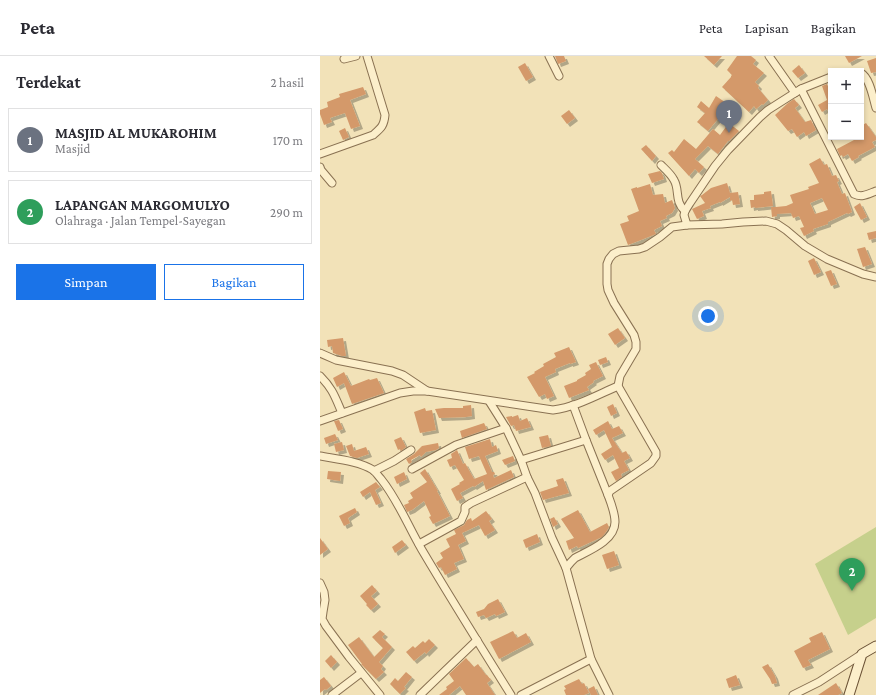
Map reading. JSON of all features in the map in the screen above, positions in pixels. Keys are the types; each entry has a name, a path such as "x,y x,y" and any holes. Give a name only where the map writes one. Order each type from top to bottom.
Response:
{"main road":[{"path":"849,695 862,654 876,646"}],"street":[{"path":"344,59 356,56"},
{"path":"320,154 373,135 384,124 385,115 367,56"},
{"path":"549,56 559,76"},
{"path":"769,56 798,91 854,194 864,196 876,191"},
{"path":"864,74 873,84 876,108"},
{"path":"684,211 715,166 728,150 760,117 768,110 798,91 828,78"},
{"path":"661,165 674,180 680,207 684,211 687,225"},
{"path":"320,167 332,183"},
{"path":"608,495 610,491 651,463 656,456 656,452 618,386 620,376 636,349 636,342 634,335 614,303 608,290 607,264 613,254 619,251 645,247 672,227 766,221 777,224 805,246 827,259 863,274 876,277"},
{"path":"320,353 336,360 403,375 427,392"},
{"path":"320,376 333,391 342,413"},
{"path":"320,421 400,393 413,391 552,410 573,405 618,386"},
{"path":"489,401 506,428 521,460 552,538 566,568 591,659 609,695"},
{"path":"566,568 575,558 606,541 611,535 616,523 608,495 573,405"},
{"path":"412,469 456,445 506,428"},
{"path":"521,460 586,440"},
{"path":"374,471 394,462 411,450"},
{"path":"320,456 360,464 374,471 393,495 419,544 511,695"},
{"path":"419,544 461,521 465,507 471,503 527,477"},
{"path":"320,583 324,592 325,600 322,619 338,643 380,695"},
{"path":"420,695 477,640"},
{"path":"793,695 806,690 862,654"},
{"path":"521,695 591,659"},
{"path":"332,695 361,673"}],"green space":[{"path":"876,527 876,618 848,635 815,564"}],"building":[{"path":"555,56 564,56 566,61 558,64"},
{"path":"704,56 722,56 714,65"},
{"path":"737,56 751,56 756,60 753,64 764,73 755,82 768,100 756,109 754,106 749,112 722,87 732,75 727,70"},
{"path":"845,56 862,56 849,63"},
{"path":"876,58 876,72 871,73 867,61"},
{"path":"525,63 533,77 526,81 518,67"},
{"path":"799,65 805,73 798,78 792,71"},
{"path":"827,84 828,86 828,110 827,109 822,112 818,105 827,100 822,86"},
{"path":"363,87 366,94 350,100 360,126 351,129 345,113 330,118 332,122 324,125 320,110 328,107 327,102 340,97 339,94"},
{"path":"716,96 732,107 725,116 722,114 708,131 697,122 705,113 697,107 701,101 709,108"},
{"path":"794,99 799,105 795,108 805,122 811,120 816,130 806,136 804,132 797,137 792,129 788,131 775,115"},
{"path":"569,110 575,118 567,124 561,116"},
{"path":"866,123 876,137 876,140 872,142 875,147 852,161 848,154 843,157 842,155 840,156 837,149 854,140 864,140 864,124"},
{"path":"728,124 739,131 728,141 718,154 708,146 695,159 704,167 699,173 695,169 689,176 668,153 672,150 674,152 684,139 696,149 713,129 720,135"},
{"path":"345,128 349,137 343,140 339,131"},
{"path":"646,145 656,156 652,161 641,149"},
{"path":"820,158 824,165 827,164 832,176 836,175 842,194 845,193 852,212 828,222 828,224 813,229 814,231 804,236 800,228 804,227 799,216 793,218 791,213 777,214 777,216 772,217 771,207 786,206 793,203 790,195 809,189 808,187 819,183 809,164","holes":["822,198 828,210 815,214 810,203"]},
{"path":"660,171 664,179 652,183 648,174"},
{"path":"727,183 730,193 738,192 740,204 733,205 732,200 730,201 730,197 720,203 710,206 711,208 702,211 704,216 697,219 692,209 705,203 700,196 711,188"},
{"path":"650,184 653,195 663,194 665,203 672,200 675,208 672,213 666,216 667,218 660,221 662,226 654,230 656,234 628,245 620,224 629,221 627,216 639,211 631,189"},
{"path":"771,191 773,206 751,208 750,200 754,200 754,195 764,194 764,192"},
{"path":"860,203 867,217 861,220 854,207"},
{"path":"876,231 876,238 869,240 867,233"},
{"path":"865,247 872,264 863,267 857,249"},
{"path":"814,258 821,272 814,275 808,261"},
{"path":"831,270 837,284 831,286 825,272"},
{"path":"618,328 625,338 615,345 608,334"},
{"path":"343,338 346,356 333,353 332,346 328,347 327,340"},
{"path":"569,347 576,362 555,369 556,372 545,377 554,396 547,399 545,394 539,397 527,377 544,366 543,364 556,357 554,353"},
{"path":"606,357 608,362 600,365 598,360"},
{"path":"596,362 603,376 593,381 594,382 587,387 589,390 569,398 564,386 577,381 586,375 585,373 591,369 589,365"},
{"path":"344,372 351,386 369,379 377,378 384,393 352,404 344,383 337,387 333,378"},
{"path":"613,404 617,413 611,416 607,407"},
{"path":"471,405 472,416 466,417 439,418 435,409 463,408 463,406"},
{"path":"425,408 426,411 432,410 436,430 420,433 414,412"},
{"path":"518,415 520,421 527,418 531,427 516,431 514,425 511,426 506,417"},
{"path":"339,420 343,429 338,431 334,421"},
{"path":"608,421 612,429 619,426 623,433 612,438 622,453 626,451 630,458 624,461 629,470 621,474 622,477 616,481 611,472 619,468 613,455 605,460 601,454 612,447 604,430 596,435 593,430"},
{"path":"484,423 487,429 462,438 460,431"},
{"path":"335,434 338,440 326,444 324,438"},
{"path":"548,435 551,446 542,448 539,437"},
{"path":"401,437 406,447 401,451 400,449 398,450 394,440"},
{"path":"490,439 492,447 496,445 498,451 485,456 492,472 495,474 493,475 494,478 511,470 514,477 486,490 483,481 460,493 463,498 457,501 451,489 464,480 455,465 450,467 447,460 452,458 451,454 457,450 463,464 465,463 474,479 487,474 479,456 469,459 465,447"},
{"path":"342,442 344,450 336,452 334,444"},
{"path":"438,443 439,448 426,452 421,457 420,455 411,460 412,462 409,464 406,459 422,446"},
{"path":"352,444 354,451 366,447 369,454 357,458 350,456 346,446"},
{"path":"513,456 515,461 505,465 502,460"},
{"path":"425,469 450,516 433,524 424,501 407,512 404,505 409,503 408,501 413,498 410,493 427,482 420,473"},
{"path":"328,471 341,472 340,481 327,479"},
{"path":"404,472 407,479 397,484 394,477"},
{"path":"563,478 569,493 543,500 540,492 558,486 556,480"},
{"path":"376,482 380,487 375,490 381,503 376,505 370,492 363,497 360,492"},
{"path":"355,508 357,512 348,518 350,523 344,526 339,516"},
{"path":"578,510 590,532 607,523 609,527 602,537 578,548 577,546 569,550 566,541 574,538 561,519"},
{"path":"486,511 492,519 489,521 495,530 485,536 479,525 462,533 466,541 458,545 464,559 454,563 457,569 445,575 441,567 439,568 436,563 443,558 440,553 450,547 446,539 456,534 454,530 464,525 467,520 471,518 472,521"},
{"path":"554,517 558,524 553,527 550,519"},
{"path":"537,534 540,542 526,548 523,540"},
{"path":"320,538 328,549 320,555"},
{"path":"402,540 406,545 395,553 392,547"},
{"path":"614,551 619,565 607,569 602,555"},
{"path":"372,585 377,591 371,596 378,604 371,610 360,596"},
{"path":"498,599 505,612 486,618 484,615 478,617 476,612 484,609 488,604"},
{"path":"380,630 385,634 382,637 392,647 379,662 383,666 381,669 384,672 376,679 361,664 348,645 359,637 374,657 383,648 372,637"},
{"path":"513,631 517,638 526,633 531,642 499,659 490,642"},
{"path":"822,632 830,649 808,660 811,665 803,668 794,651 811,642 809,638"},
{"path":"429,639 435,645 426,654 425,652 414,661 406,652 413,646 415,648 423,641 425,643"},
{"path":"331,655 337,662 331,668 325,661"},
{"path":"466,658 474,667 478,664 491,680 487,683 495,695 466,695 460,686 449,695 439,695 454,681 449,674"},
{"path":"768,664 777,683 772,684 762,667"},
{"path":"406,672 412,677 404,687 406,688 400,694 390,684 395,678 398,681"},
{"path":"736,675 740,685 729,688 726,679"},
{"path":"324,677 331,686 320,693 320,680"},
{"path":"579,679 582,684 584,683 589,693 584,695 566,695 564,690 566,689 564,686"},
{"path":"836,683 842,693 838,695 818,695"},
{"path":"594,686 598,695 591,695 588,689"}],"place":[{"name":"MASJID AL MUKAROHIM","path":"729,133"},
{"name":"LAPANGAN MARGOMULYO","path":"852,591"}]}
